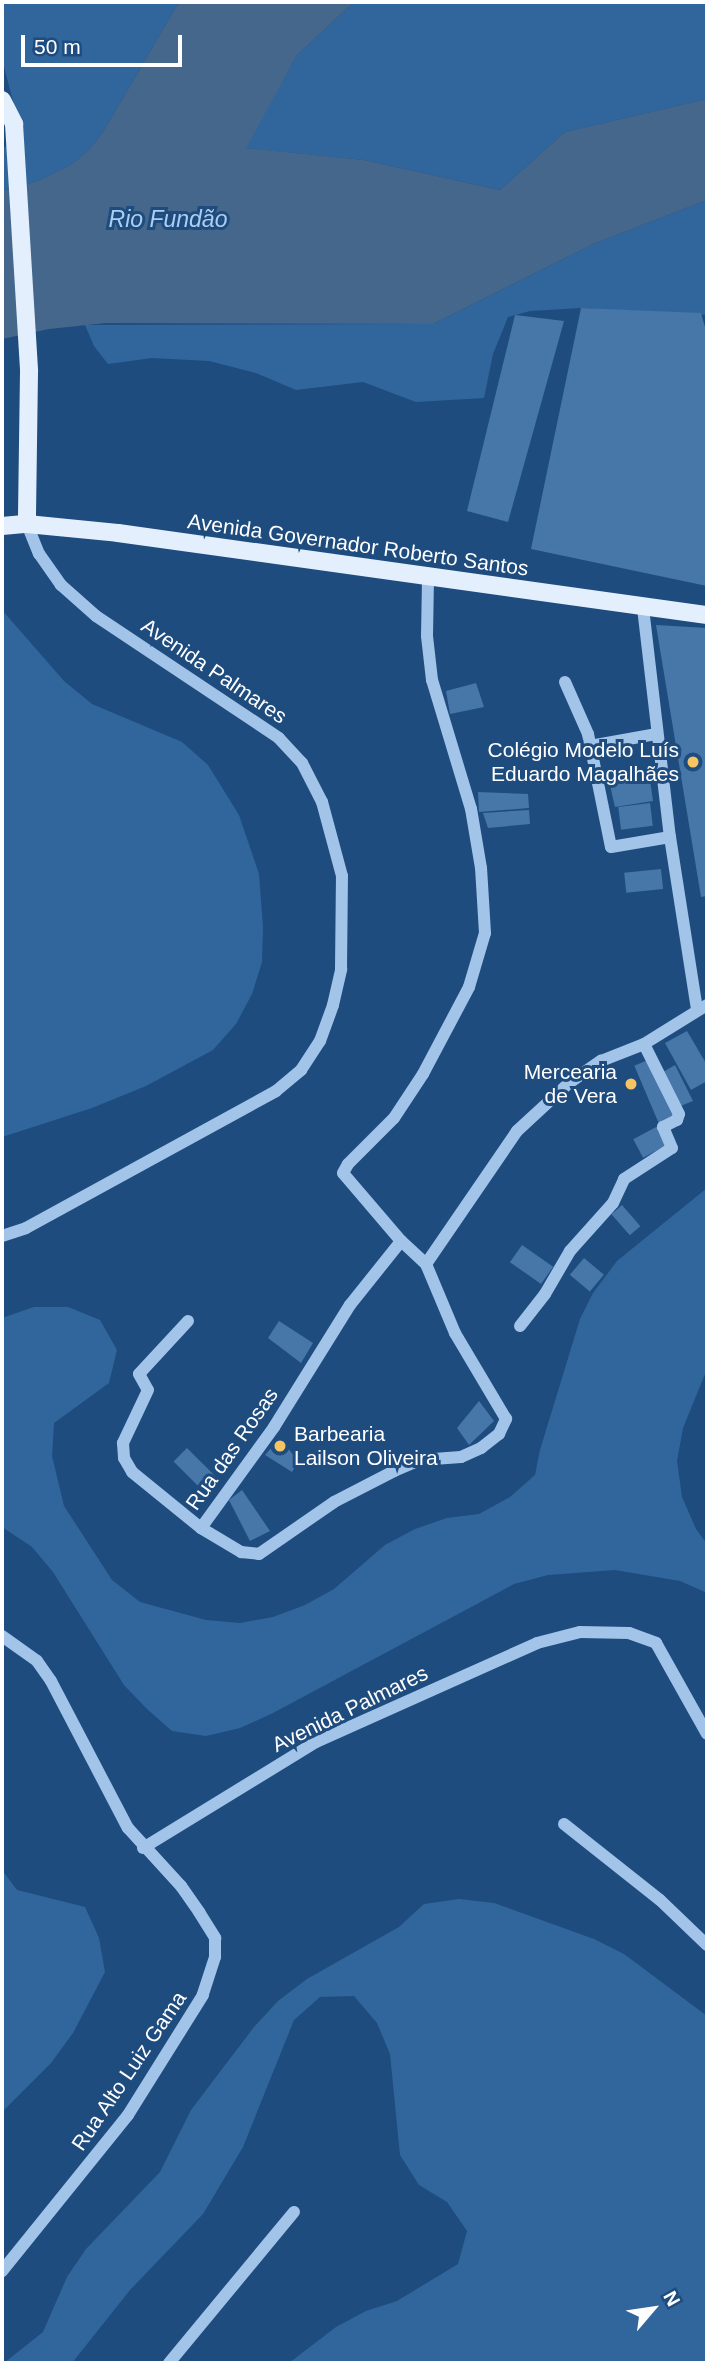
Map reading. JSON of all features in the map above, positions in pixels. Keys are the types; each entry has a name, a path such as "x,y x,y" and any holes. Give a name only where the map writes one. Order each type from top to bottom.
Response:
{"main road":[{"path":"2,100 13,124 29,372 27,524"},
{"name":"Avenida Governador Roberto Santos","path":"2,526 27,524 707,615"}],"street":[{"name":"Avenida Palmares","path":"2,1236 26,1228 276,1091 301,1070 320,1041 333,1005 341,969 342,876 322,802 302,763 279,737 96,615 61,585 39,554 27,524"},
{"path":"201,1528 242,1552 259,1554 334,1502 394,1471 420,1460 461,1457 481,1448 499,1434 506,1419 455,1333 426,1264 401,1241 343,1173 348,1164 394,1118 423,1074 469,987 485,933 481,868 471,809 432,680 427,636 428,578"},
{"path":"426,1264 517,1131 569,1083 601,1061 644,1044 702,1007 670,837 643,608"},
{"path":"565,682 590,746 611,847 670,837"},
{"path":"590,746 657,734"},
{"path":"520,1326 545,1294 570,1251 613,1203 624,1179 672,1147 663,1127 677,1120 679,1114 644,1044"},
{"name":"Rua das Rosas","path":"188,1321 139,1374 148,1390 123,1443 124,1458 132,1472 201,1528 274,1427 350,1305 401,1241"},
{"name":"Avenida Palmares","path":"142,1848 316,1742 514,1653 580,1632 629,1633 656,1643 707,1734"},
{"path":"2,1636 37,1661 51,1681 128,1828 142,1848"},
{"path":"564,1824 660,1900 707,1945"},
{"name":"Rua Alto Luiz Gama","path":"2,2271 128,2115 203,1995 215,1957 215,1938 181,1886 142,1848"},
{"path":"169,2363 293,2212"}],"shaded area":[{"path":"2,2 179,2 103,132 88,151 69,166 35,182 2,191 2,150 21,132 2,59"},
{"path":"354,2 707,2 707,99 565,132 500,190 364,160 245,148 297,55"},
{"path":"707,200 707,315 581,308 530,311 508,317 493,354 484,398 416,402 363,382 296,390 256,373 209,361 152,358 108,364 94,346 85,325 433,324 593,244"},
{"path":"2,610 64,681 92,704 182,742 208,765 239,815 259,874 263,927 262,962 252,994 236,1024 213,1050 146,1086 92,1108 2,1137"},
{"path":"707,1188 707,1369 683,1428 677,1461 682,1497 696,1529 707,1544 707,1593 680,1581 615,1570 548,1575 514,1584 273,1713 240,1728 206,1736 172,1731 147,1709 124,1685 53,1572 32,1547 2,1527 2,1318 34,1307 68,1307 100,1320 117,1350 109,1383 54,1423 52,1456 64,1506 112,1580 140,1602 206,1620 240,1623 273,1617 305,1605 334,1589 385,1545 415,1529 447,1518 479,1514 510,1497 535,1475 540,1450 580,1319 593,1293 617,1261"},
{"path":"2,1870 17,1890 85,1907 99,1938 105,1972 73,2033 51,2063 2,2112"},
{"path":"459,1899 494,1903 594,1939 624,1954 707,2016 707,2363 289,2363 336,2327 366,2311 397,2301 458,2264 467,2231 447,2202 419,2185 400,2155 390,2054 377,2023 354,1996 320,1997 294,2020 243,2147 203,2214 130,2290 72,2363 4,2363 43,2332 67,2277 86,2249 160,2172 191,2110 254,2027 278,2001 307,1979 399,1927 424,1904"}],"water":[{"name":"Rio Fundão","path":"179,2 354,2 297,55 246,148 364,160 500,190 565,132 707,99 707,200 593,244 433,324 106,323 49,329 2,339 2,191 35,182 69,166 88,151 103,132"}],"building":[{"path":"581,308 701,313 707,334 707,586 531,549"},
{"path":"515,315 564,321 508,522 467,511"},
{"name":"Colégio Modelo Luís Eduardo Magalhães","path":"656,625 707,628 707,896 701,897"},
{"path":"476,683 484,707 450,714 446,691"},
{"path":"650,780 653,801 615,807 609,781"},
{"path":"478,792 528,794 529,808 479,812"},
{"path":"650,803 653,826 621,830 618,807"},
{"path":"529,810 530,824 488,828 483,813"},
{"path":"661,869 663,889 626,893 624,873"},
{"path":"687,1031 707,1065 707,1081 691,1090 665,1043"},
{"path":"650,1059 675,1117 659,1124 634,1066"},
{"path":"675,1065 693,1101 678,1107 663,1072"},
{"path":"658,1126 668,1145 643,1158 633,1139"},
{"path":"622,1205 640,1226 630,1235 611,1214"},
{"path":"522,1245 553,1267 541,1284 510,1262"},
{"path":"584,1258 604,1275 590,1292 570,1275"},
{"path":"279,1321 313,1343 301,1363 268,1338"},
{"path":"479,1401 494,1421 469,1445 457,1428"},
{"name":"Barbearia Lailson Oliveira","path":"280,1438 298,1461 292,1472 265,1455"},
{"path":"187,1448 219,1480 205,1493 174,1461"},
{"path":"242,1490 270,1531 250,1541 229,1500"}],"place":[{"name":"Colégio Modelo Luís Eduardo Magalhães","path":"693,762"},
{"name":"Mercearia de Vera","path":"631,1084"},
{"name":"Barbearia Lailson Oliveira","path":"280,1446"}]}
